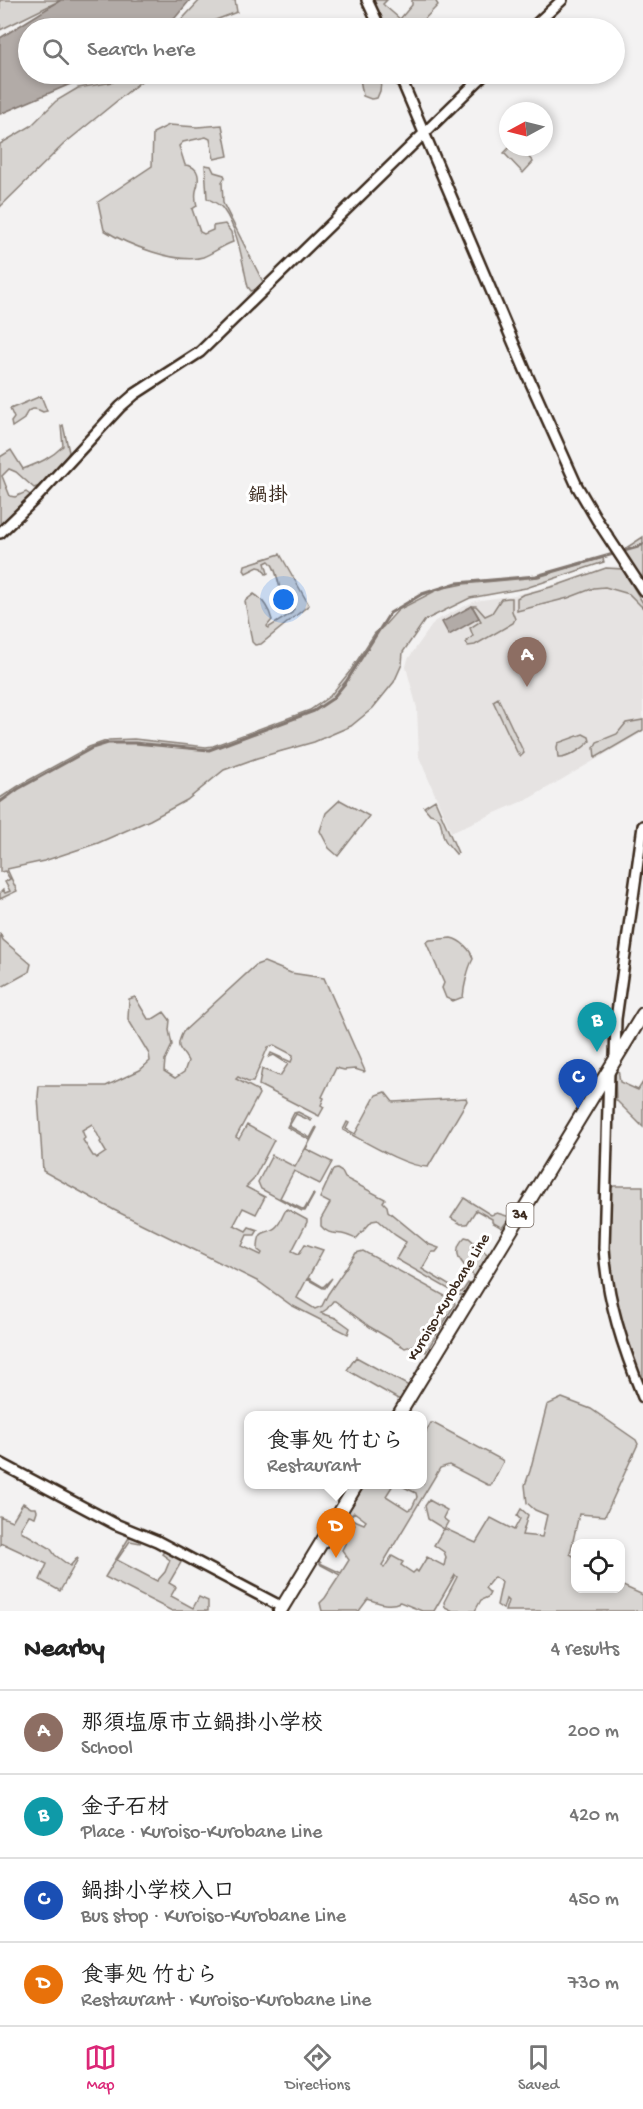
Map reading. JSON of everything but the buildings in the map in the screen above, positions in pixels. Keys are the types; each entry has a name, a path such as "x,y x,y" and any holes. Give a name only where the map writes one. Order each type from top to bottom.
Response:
{"main road":[{"name":"Kuroiso-Kurobane Line","path":"401,1411 643,1014"},
{"path":"281,1609 355,1489"}],"street":[{"path":"367,0 375,18"},
{"path":"543,18 562,0"},
{"path":"403,84 577,486 643,590"},
{"path":"0,533 37,497 120,407 135,394 200,352 475,84"},
{"path":"643,826 616,1019 604,1248 605,1274 610,1302 643,1397"},
{"path":"0,1463 115,1524 157,1541 281,1609"}],"shaded area":[{"path":"0,0 61,0 24,18 18,18 18,21 0,30"},
{"path":"61,0 190,0 175,18 32,18"},
{"path":"200,0 235,0 237,12 221,18 183,18"},
{"path":"370,0 387,0 383,4 399,18 378,18"},
{"path":"412,0 435,0 438,5 426,18 401,18 412,5"},
{"path":"18,27 18,84 70,84 0,114 0,38"},
{"path":"101,84 138,84 64,144 0,207 0,144 31,126 56,101 78,88"},
{"path":"361,84 381,84 377,98 371,99 363,96"},
{"path":"169,125 197,127 222,125 228,156 214,159 210,139 206,137 183,142 179,146 185,165 194,168 198,174 197,206 192,209 200,232 204,234 213,230 213,226 225,224 231,232 233,242 203,257 192,259 166,256 138,247 104,230 98,202 152,166 153,133"},
{"path":"507,156 528,156 533,162 523,173"},
{"path":"205,165 211,166 214,172 225,177 222,182 223,203 263,282 255,290 251,291 248,287 233,227 220,205 207,198"},
{"path":"41,396 47,411 31,410 24,419 12,427 11,422 14,418 10,409"},
{"path":"63,425 69,452 40,486 34,488 16,472 9,469 2,476 10,496 15,497 26,492 33,497 0,530 0,457 11,450 23,469 44,460 63,446 61,426"},
{"path":"643,537 643,584 624,554 626,548"},
{"path":"280,554 309,605 261,644 255,645 252,642 245,601 254,594 263,602 272,620 268,628 292,613 294,609 283,599 276,573 269,561 265,563 268,573 266,574 262,568 258,567 246,573 245,565"},
{"path":"603,558 604,562 526,588 470,598 425,620 403,652 402,664 394,682 373,708 351,726 314,742 224,770 187,800 150,820 98,843 44,861 7,869 17,891 0,899 0,893 3,890 5,893 10,891 5,882 10,879 5,871 0,872 0,798 20,785 89,747 109,740 134,739 213,746 310,710 330,696 351,670 375,633 398,610 439,589 463,584 538,577"},
{"path":"623,566 643,601 643,732 530,798 451,832 419,757 417,708 406,667 408,659 435,621 475,601 515,595 557,584 606,567"},
{"path":"606,568 622,569 643,603 643,608 629,594 605,587 594,588 568,598 517,611 517,598 522,595"},
{"path":"512,598 512,611 515,619 513,623 475,645 468,646 466,642 473,636 470,628 481,621 472,606 476,606 485,616 492,613 501,599"},
{"path":"472,606 479,618 449,635 442,622"},
{"path":"498,698 524,753 521,756 493,701"},
{"path":"643,720 643,730 595,758 594,748 597,742 617,734 626,723"},
{"path":"583,734 589,737 590,741 587,744 570,755 558,758 558,743"},
{"path":"340,800 369,816 338,856 329,848 320,831 326,813"},
{"path":"435,800 458,853 456,854 445,840 438,817 430,814 424,807"},
{"path":"0,933 3,940 31,964 29,972 0,988"},
{"path":"451,938 465,946 473,959 466,977 463,997 453,1001 446,998 442,988 444,983 426,942"},
{"path":"264,962 291,973 324,978 365,1071 336,1068 322,1097 324,1098 321,1105 324,1107 319,1116 259,1085 262,1069 280,1076 288,1064 274,1055 269,1057 271,1053 291,1062 293,1057 274,1045 268,1047 253,1082 238,1077 236,1079 257,1090 259,1094 236,1137 239,1139 247,1125 274,1140 253,1180 246,1187 265,1197 256,1214 243,1208 234,1225 246,1231 249,1227 258,1230 255,1235 247,1235 242,1246 261,1255 258,1242 261,1234 277,1226 287,1209 307,1220 292,1251 299,1254 305,1244 323,1250 308,1278 323,1287 332,1278 325,1288 323,1288 307,1279 297,1298 315,1309 322,1306 356,1253 363,1251 454,1301 455,1304 426,1352 415,1345 405,1348 333,1301 321,1313 336,1318 350,1328 348,1334 291,1305 259,1282 114,1210 43,1171 39,1086 106,1086 140,1070 150,1061 149,1054 128,1019 129,999 135,997 148,1019 153,1019 164,1012 170,1020 172,1045 165,1060 164,1071 175,1078 184,1072 188,1061 179,1045 183,1032 256,965","holes":["92,1124 106,1152 97,1158 93,1156 83,1140 85,1138 82,1130"]},
{"path":"618,1069 620,1082 638,1090 643,1082 643,1127 616,1100 615,1075"},
{"path":"385,1092 393,1102 466,1098 467,1101 428,1167 408,1163 343,1130 347,1122 349,1123 346,1129 355,1134 376,1095"},
{"path":"298,1112 312,1119 311,1121 296,1114 289,1126 310,1138 316,1127 306,1149 332,1162 320,1184 294,1171 280,1198 304,1210 313,1194 305,1211 261,1189 258,1182 272,1155 295,1167 310,1140 287,1127 294,1113"},
{"path":"337,1169 345,1178 385,1199 383,1202 388,1211 428,1244 439,1248 436,1252 432,1252 422,1269 460,1292 468,1283 470,1285 464,1295 459,1295 396,1259 406,1242 378,1220 372,1221 356,1239 324,1229 321,1226 321,1219 330,1203 320,1198 333,1170"},
{"path":"614,1186 643,1186 643,1384 621,1327 608,1273 611,1188"},
{"path":"464,1198 491,1215 497,1213 510,1217 502,1228 476,1210 467,1224 461,1224 451,1218"},
{"path":"465,1237 488,1255 475,1277 459,1258 458,1248"},
{"path":"356,1357 409,1386 401,1399 347,1370"},
{"path":"562,1398 591,1409 636,1440 638,1444 605,1516 579,1514 573,1539 571,1539 571,1593 625,1593 625,1587 643,1595 643,1611 505,1611 508,1601 506,1599 503,1609 497,1605 502,1582 494,1577 485,1588 490,1593 488,1597 481,1600 475,1611 453,1611 445,1607 444,1602 457,1577 455,1575 434,1611 422,1611 400,1602 388,1604 368,1599 359,1611 322,1611 320,1603 340,1575 321,1565 319,1561 341,1573 349,1560 342,1550 346,1542 337,1532 346,1516 349,1518 346,1525 353,1529 355,1524 351,1521 352,1519 364,1524 366,1521 354,1512 352,1515 348,1512 362,1489 390,1489 386,1496 408,1510 412,1508 417,1497 416,1493 408,1489 427,1489 427,1430 431,1423 503,1462 491,1485 449,1465 440,1468 382,1565 384,1568 392,1556 403,1562 401,1565 413,1573 416,1570 418,1572 427,1557 444,1566 446,1557 444,1552 434,1545 443,1530 446,1529 476,1543 491,1518 514,1530 520,1519 517,1516 521,1509 528,1515 522,1535 542,1537 547,1515 535,1510 527,1503 525,1485 547,1405"},
{"path":"429,1500 447,1510 443,1518 448,1522 444,1529 428,1519 425,1506"},
{"path":"23,1503 36,1508 37,1511 35,1517 29,1515 21,1531 50,1548 55,1555 70,1566 78,1559 60,1591 40,1580 47,1564 2,1543 0,1545 0,1516 12,1521"},
{"path":"130,1536 141,1541 140,1543 130,1541 117,1560 157,1581 165,1572 170,1560 162,1554 166,1549 183,1559 169,1583 176,1587 171,1596 193,1608 199,1597 208,1601 208,1611 172,1611 105,1577"}],"waterway":[{"path":"0,802 18,789 92,748 108,743 135,743 209,750 314,711 332,699 346,682 390,613 422,594 457,583 536,576 643,544"}],"place":[{"name":"那須塩原市立鍋掛小学校","path":"527,687"},
{"name":"金子石材","path":"597,1052"},
{"name":"鍋掛小学校入口","path":"578,1109"},
{"name":"食事処 竹むら","path":"336,1558"}],"district":[{"name":"鍋掛","path":"268,497"}]}
